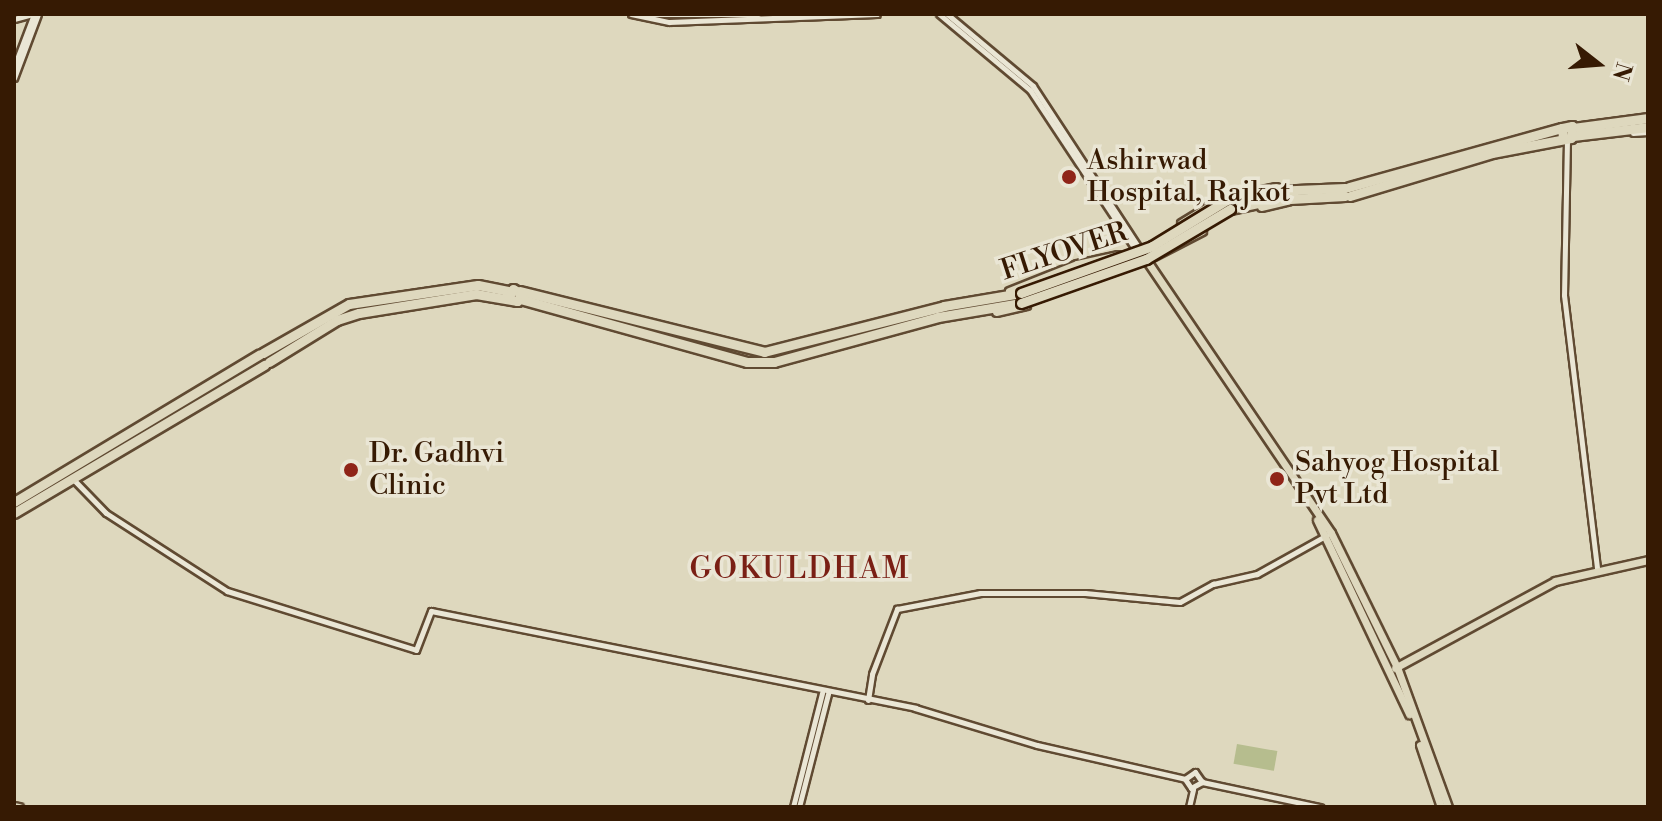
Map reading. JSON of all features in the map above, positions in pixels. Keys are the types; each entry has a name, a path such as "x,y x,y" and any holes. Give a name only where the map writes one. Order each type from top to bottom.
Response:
{"highway":[{"path":"1570,134 1648,118"},
{"path":"1570,134 1648,129"},
{"name":"FLYOVER","path":"827,342 1021,298 1152,246 1228,205 1290,195 1347,192 1570,134"},
{"path":"14,502 264,358 337,320 359,313 476,294 515,294 747,352 773,352 814,340 827,342"},
{"path":"515,294 747,362 774,362 812,351 827,342"},
{"path":"812,351 809,346 814,340"},
{"path":"14,513 264,358"}],"main road":[{"path":"982,305 1077,264 1138,249 1222,198 1264,188 1290,195"},
{"path":"982,305 1018,308 1173,250 1228,215 1290,195"},
{"path":"1138,249 1329,534 1394,669 1448,807"},
{"path":"1138,249 1144,261"},
{"path":"1394,669 1526,594 1597,569 1648,560"},
{"path":"1394,669 1441,807"}],"street":[{"path":"14,19 35,14"},
{"path":"14,67 35,14"},
{"path":"14,78 35,14"},
{"path":"631,14 669,22 877,14"},
{"path":"644,14 758,14"},
{"path":"939,14 1027,86 1138,249"},
{"path":"947,14 1033,86 1138,249"},
{"path":"1570,134 1564,295 1597,569"},
{"path":"73,478 106,513 227,591 416,650 431,611 825,694 868,700 1185,779 1193,789"},
{"path":"868,700 872,674 897,609 980,593 1085,593 1180,602 1213,584 1257,574 1329,534"},
{"path":"796,807 825,694"},
{"path":"1185,779 1195,772 1202,782 1320,807"},
{"path":"1189,807 1193,789 1202,782"}],"green space":[{"path":"1237,744 1277,751 1274,771 1234,764"}],"place":[{"name":"Ashirwad Hospital, Rajkot","path":"1069,177"},
{"name":"Dr. Gadhvi Clinic","path":"351,470"},
{"name":"Sahyog Hospital Pvt Ltd","path":"1277,479"}],"district":[{"name":"GOKULDHAM","path":"800,569"}]}
